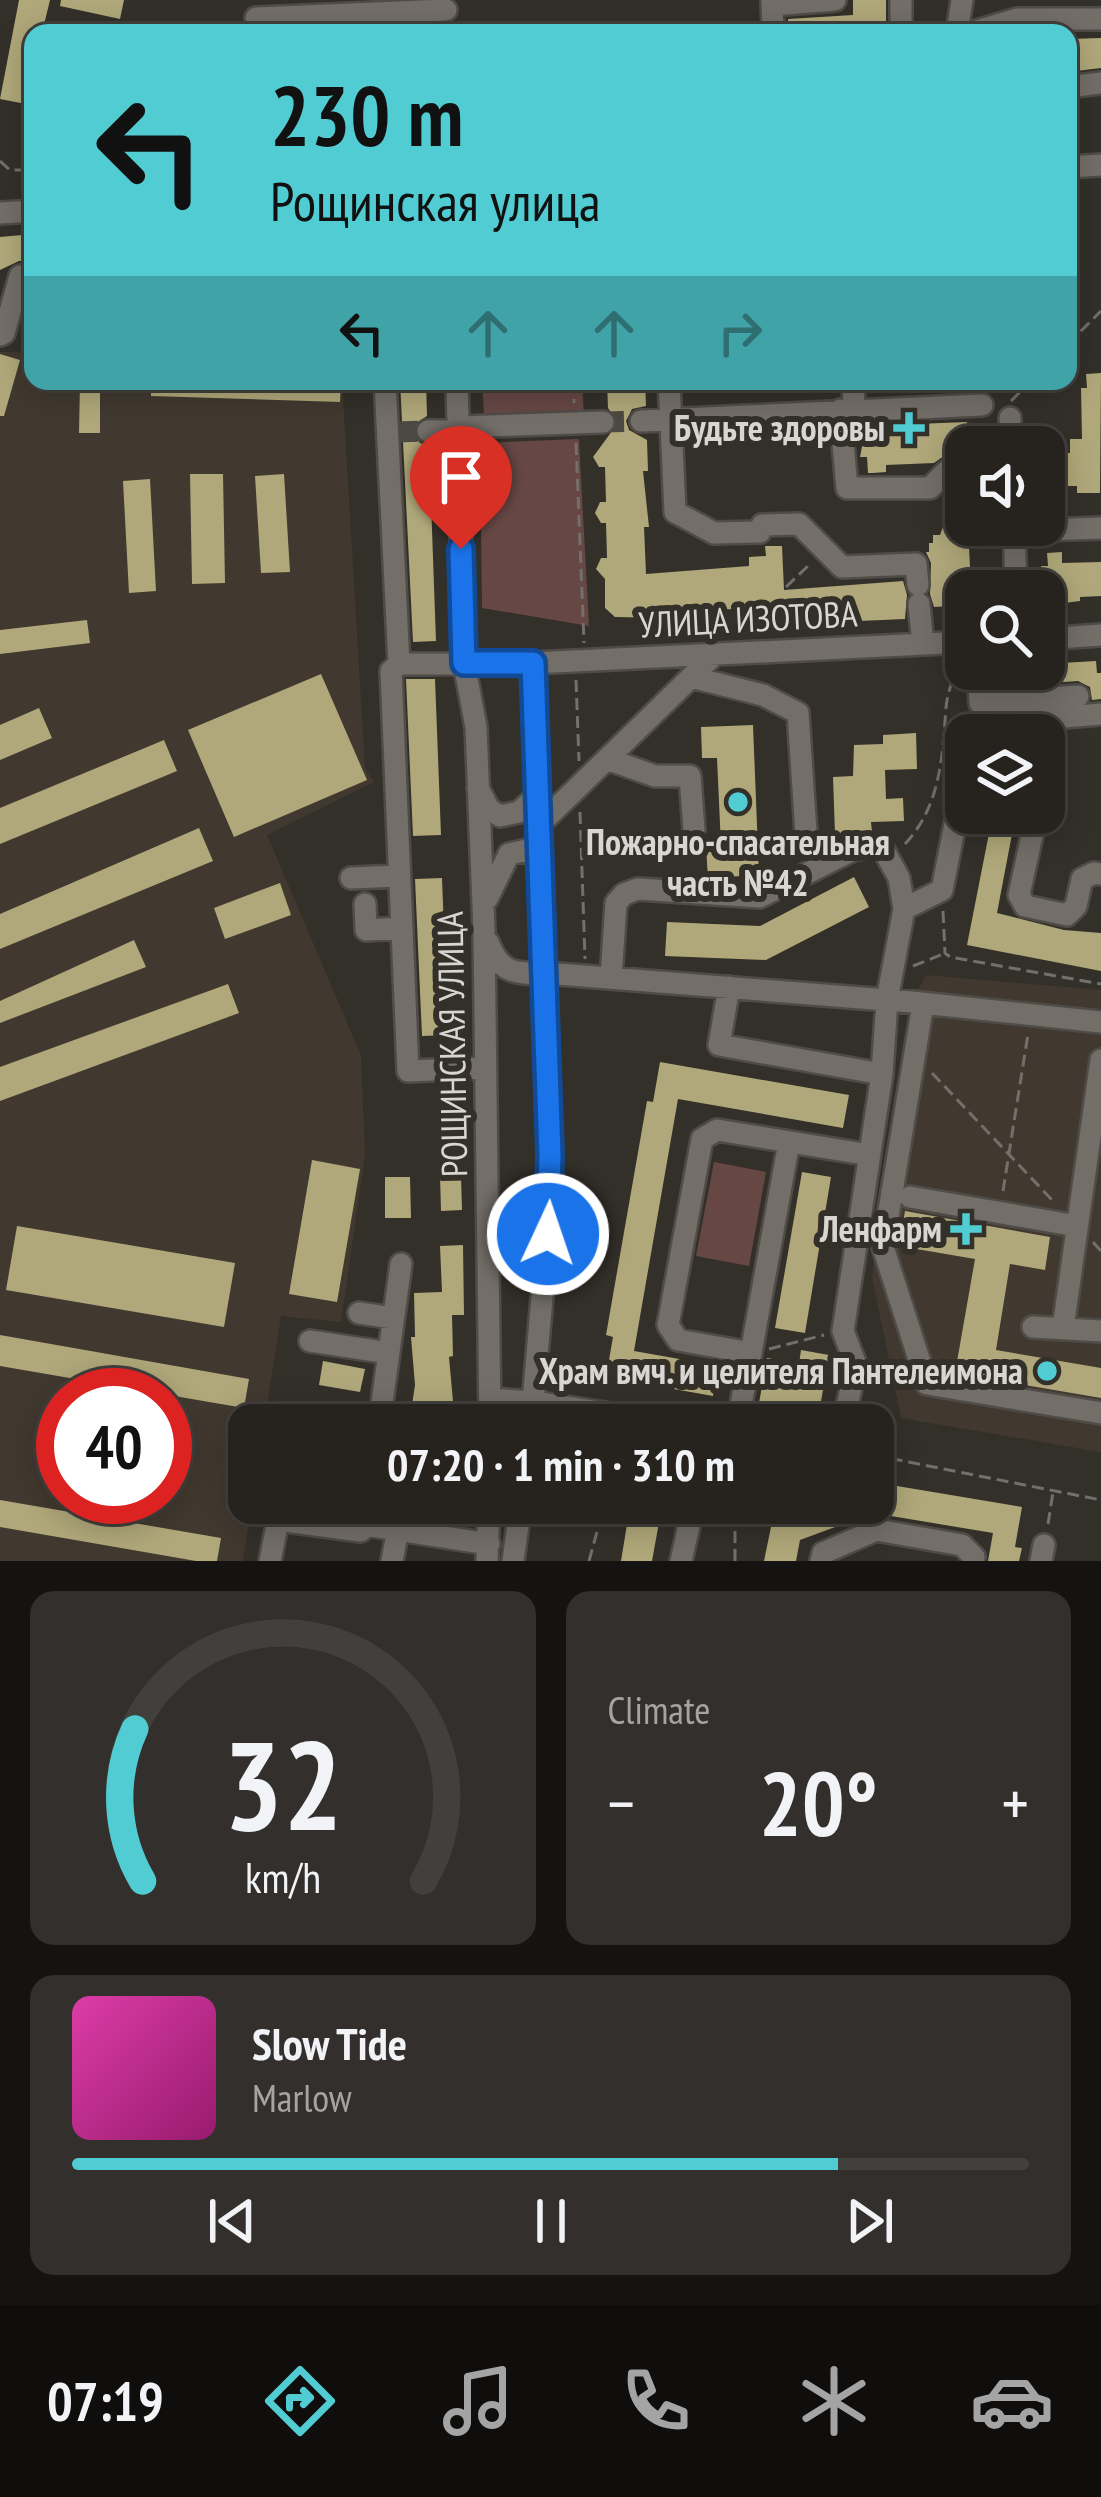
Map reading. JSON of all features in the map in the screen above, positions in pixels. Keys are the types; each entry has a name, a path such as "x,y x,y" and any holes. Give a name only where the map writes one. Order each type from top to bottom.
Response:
{"street":[{"path":"773,3 835,0"},
{"path":"256,17 446,14"},
{"path":"1000,24 1017,19 1101,19"},
{"path":"0,335 7,300 24,276"},
{"path":"386,390 392,432 399,664"},
{"name":"РОЩИНСКАЯ УЛИЦА","path":"458,390 464,663 476,727 484,921 490,1404"},
{"path":"669,390 675,512 714,533 799,524 842,567 916,564 923,644"},
{"path":"852,390 847,410 847,488 930,488 945,479"},
{"path":"641,421 982,405"},
{"path":"1010,418 1010,426"},
{"path":"428,431 603,422"},
{"path":"1065,528 1101,528"},
{"path":"1065,638 1101,635"},
{"name":"УЛИЦА ИЗОТОВА","path":"533,663 945,643"},
{"path":"539,825 716,654"},
{"path":"485,1068 408,1071 391,671 399,664 533,663 551,1193 534,1402"},
{"path":"691,677 763,695 798,713 806,833"},
{"path":"979,690 980,703 1078,696"},
{"path":"1065,717 1101,714"},
{"path":"607,759 655,776 690,776 694,830"},
{"path":"478,788 489,809 500,815 519,812 538,795"},
{"path":"904,909 942,890 953,834"},
{"path":"1032,834 1019,895 1025,906 1067,914 1076,906 1082,879 1101,874"},
{"path":"611,978 616,903 624,894 638,889 760,897 855,849 882,847 899,878 904,909 887,1000 882,1073 843,1331 856,1365 848,1404"},
{"path":"539,863 527,850 509,854 494,879 484,921 500,965 513,974 729,987 1101,1022"},
{"path":"351,878 399,876"},
{"path":"365,904 367,930 402,928"},
{"path":"729,987 718,1045 882,1073"},
{"path":"923,1004 883,1247 927,1384 1101,1413"},
{"path":"1063,1328 1094,1147 1101,1062"},
{"path":"751,1353 678,1340 668,1325 702,1139 717,1130 870,1155"},
{"path":"740,1404 789,1142"},
{"path":"910,1197 1077,1226"},
{"path":"382,1404 401,1264"},
{"path":"359,1313 393,1318"},
{"path":"1033,1327 1101,1331"},
{"path":"310,1341 389,1353"},
{"path":"490,1400 547,1404"},
{"path":"269,1561 277,1524"},
{"path":"309,1524 362,1531 364,1524"},
{"path":"388,1524 488,1553"},
{"path":"513,1561 518,1524"},
{"path":"681,1561 689,1524"},
{"path":"392,1561 398,1529"},
{"path":"821,1561 823,1553 838,1544 876,1530 962,1545 974,1561"}],"path":[{"path":"1077,335 1101,311"},
{"path":"574,390 585,976"},
{"path":"982,405 1009,403 1022,390"},
{"path":"786,587 824,551"},
{"path":"716,654 766,606"},
{"path":"889,860 927,815 942,770 950,690"},
{"path":"942,890 945,953"},
{"path":"892,974 945,953"},
{"path":"945,953 959,961 1101,984"},
{"path":"999,1212 1031,1015"},
{"path":"930,1071 1077,1226"},
{"path":"751,1353 843,1331"},
{"path":"894,1459 1101,1499"},
{"path":"1042,1553 1054,1490"},
{"path":"589,1561 599,1524"},
{"path":"735,1524 735,1561"}],"shaded area":[{"path":"0,352 24,352 24,390 343,390 365,768 374,782 267,835 361,1055 365,1154 341,1322 281,1316 267,1404 228,1404 228,1524 249,1524 243,1561 0,1561"},
{"path":"483,390 582,390 584,417 484,414"},
{"path":"579,439 589,626 482,608 480,443"},
{"path":"926,975 1101,990 1101,1452 901,1418 872,1277 912,1002"},
{"path":"714,1162 766,1172 749,1266 696,1256"}],"building":[{"path":"19,0 50,0 44,24 24,24 24,104 0,99"},
{"path":"61,0 124,0 120,19 60,6"},
{"path":"853,0 886,0 886,24 788,24 788,19 853,15"},
{"path":"1101,38 1101,68 1077,71 1077,39"},
{"path":"24,235 24,261 0,270 0,237"},
{"path":"0,354 20,360 4,416 0,416"},
{"path":"1101,373 1100,493 1077,493 1077,486 1065,486 1070,439 1082,439 1081,388 1087,388 1086,374"},
{"path":"80,390 100,390 100,433 79,433"},
{"path":"151,390 341,390 340,402 151,396"},
{"path":"400,390 426,390 427,416 416,423 413,432 420,443 429,446 436,641 413,642"},
{"path":"607,390 645,390 646,406 632,409 626,421 629,430 647,440 648,471 643,471 649,527 644,527 646,574 749,566 749,557 766,556 765,546 782,546 784,590 903,581 905,619 790,624 761,601 744,619 733,609 714,610 704,621 692,611 664,612 664,618 615,617 605,608 605,579 596,569 601,558 607,558 606,523 595,513 600,502 606,502 605,467 599,467 593,457 618,423 608,408"},
{"path":"967,422 967,426 945,426 945,456 934,463 886,465 886,472 873,473 868,473 867,457 860,457 866,426"},
{"path":"190,474 223,474 225,583 192,584"},
{"path":"284,474 290,572 261,573 255,476"},
{"path":"150,479 156,591 129,593 123,481"},
{"path":"945,495 945,546 969,546 970,567 945,570 945,606 934,607 926,552 933,535 940,535 943,527"},
{"path":"1062,552 1062,563 1101,562 1101,596 1065,603 1065,570 1041,570 1048,566 1047,553"},
{"path":"87,620 90,643 0,654 0,630"},
{"path":"1096,661 1101,699 1092,700 1090,687 1078,681 1065,682 1065,663"},
{"path":"321,674 367,780 234,837 188,730"},
{"path":"406,679 435,679 441,835 413,836"},
{"path":"39,708 52,738 0,760 0,725"},
{"name":"Пожарно-спасательная часть №42","path":"753,725 759,875 708,878 706,847 721,846 717,758 702,758 701,727"},
{"path":"916,733 917,769 885,770 886,799 903,798 904,821 871,822 872,832 835,834 833,777 853,776 854,745 883,744 883,735"},
{"path":"164,740 177,771 0,844 0,808"},
{"path":"199,828 213,861 0,949 0,914"},
{"path":"989,834 1012,834 997,913 1064,930 1101,933 1101,971 967,945"},
{"path":"854,877 869,907 766,960 665,956 667,922 760,926"},
{"path":"442,878 448,1035 422,1036 415,879"},
{"path":"280,883 291,915 225,939 214,908"},
{"path":"134,940 146,967 0,1023 0,1001"},
{"path":"228,984 239,1013 0,1101 0,1067"},
{"path":"660,1062 849,1095 843,1128 678,1099 634,1351 719,1366 713,1396 606,1377 613,1337 606,1335 647,1101 653,1102"},
{"path":"312,1160 360,1169 337,1302 289,1294"},
{"path":"802,1172 831,1177 805,1333 775,1328"},
{"path":"461,1174 462,1210 441,1211 440,1175"},
{"path":"385,1177 410,1177 411,1218 385,1218"},
{"path":"905,1211 1050,1237 1045,1270 1010,1264 996,1350 1101,1368 1101,1398 955,1373 975,1259 899,1246"},
{"path":"17,1226 235,1263 224,1327 6,1290"},
{"path":"463,1245 464,1315 452,1315 453,1356 449,1357 453,1404 412,1404 414,1293 442,1292 440,1246"},
{"path":"0,1335 187,1368 36,1368 36,1372 0,1366"},
{"path":"801,1350 829,1355 821,1404 759,1403 767,1358 799,1364"},
{"path":"323,1361 365,1369 360,1392 319,1385"},
{"path":"192,1369 249,1379 245,1404 192,1399"},
{"path":"894,1486 1022,1507 1015,1547 1022,1548 1019,1561 988,1561 993,1533 894,1516"},
{"path":"0,1500 36,1506 36,1524 140,1524 221,1538 217,1561 196,1561 0,1527"},
{"path":"627,1524 659,1524 652,1561 621,1561"},
{"path":"843,1524 800,1540 796,1561 764,1561 771,1527"}],"tunnel":[{"path":"603,422 641,421"},
{"path":"397,432 428,431"}],"place":[{"name":"Будьте здоровы","path":"909,428"},
{"name":"Пожарно-спасательная часть №42","path":"738,802"},
{"name":"Ленфарм","path":"966,1229"},
{"name":"Храм вмч. и целителя Пантелеимона","path":"1047,1371"}],"route":[{"path":"461,549 464,663 533,663 546,999 548,1234"}]}
